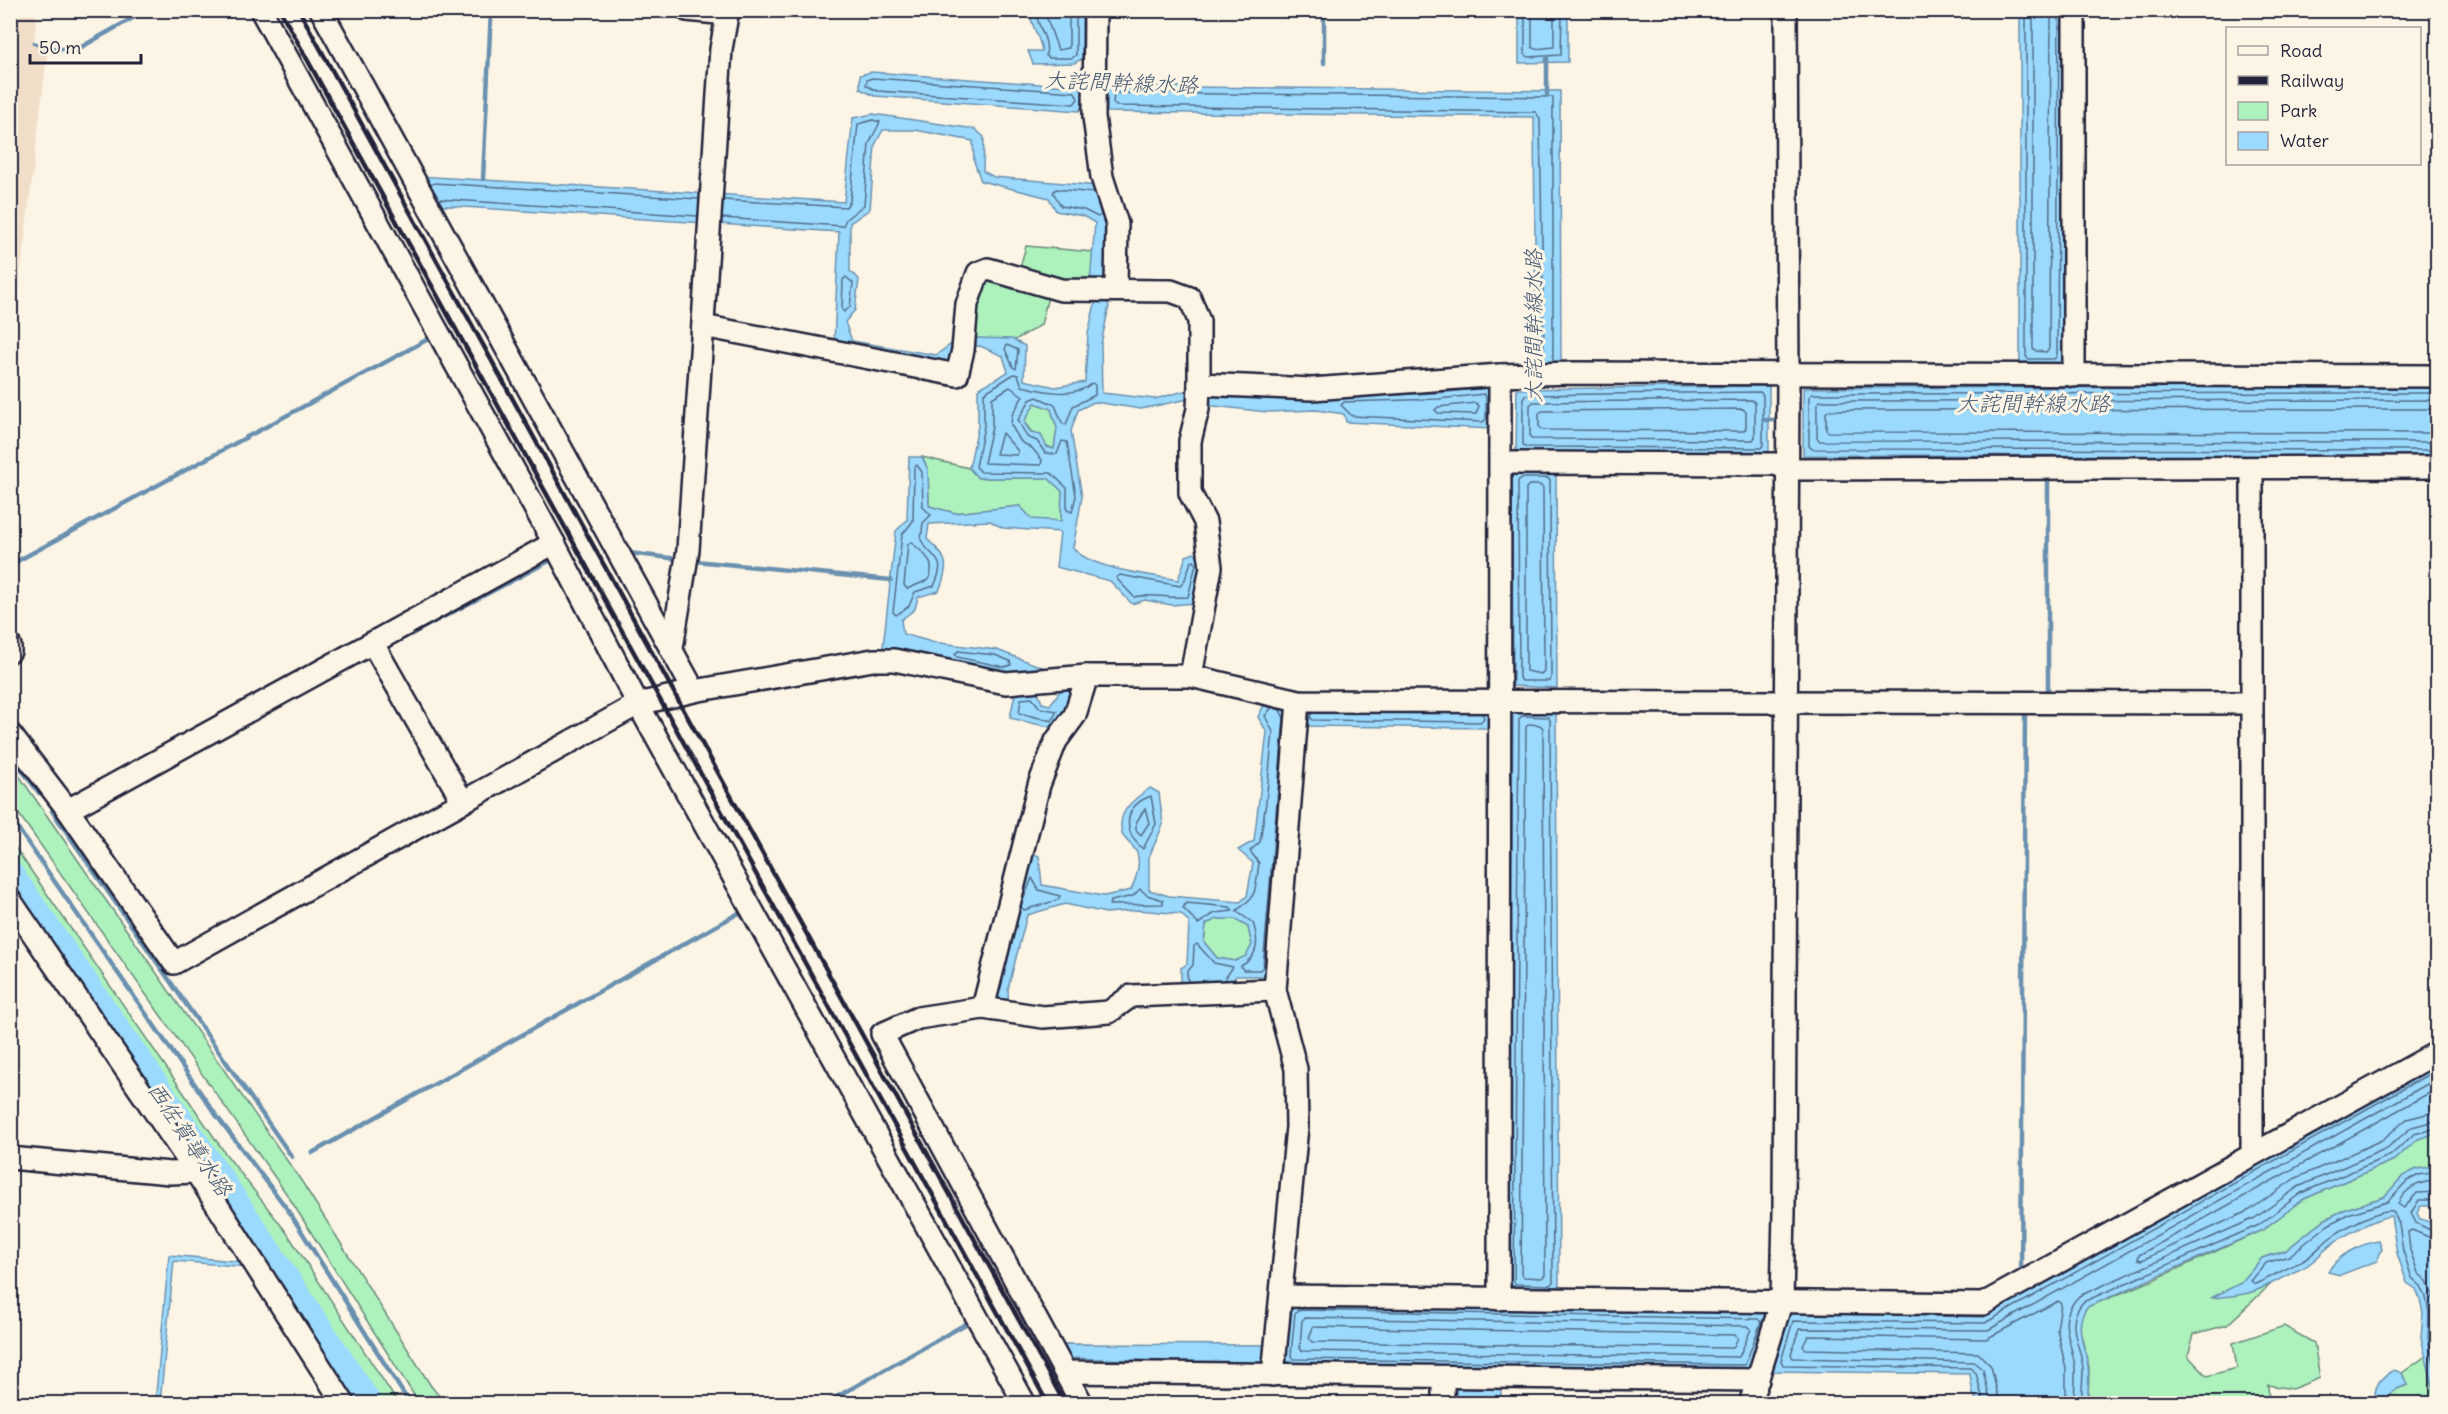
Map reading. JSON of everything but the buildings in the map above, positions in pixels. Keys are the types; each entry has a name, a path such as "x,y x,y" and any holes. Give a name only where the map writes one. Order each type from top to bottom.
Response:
{"street":[{"path":"261,10 554,543 638,704 1025,1404"},
{"path":"321,10 694,691"},
{"path":"672,648 688,550 721,49 728,12 687,10"},
{"path":"1095,10 1094,97 1102,177 1117,224 1116,289"},
{"path":"1750,1404 1782,1300 1788,469 1786,10"},
{"path":"2054,375 2074,10"},
{"path":"703,326 957,375 967,304 978,273 988,269 1061,290 1171,291 1190,298 1198,321 1199,384 1197,409 1190,441 1190,493 1205,522 1212,567 1191,676"},
{"path":"1199,384 1312,389 1500,375 1550,374 2438,376"},
{"path":"1499,1299 1502,463 1500,375"},
{"path":"1502,463 1775,464 1788,469 2438,467"},
{"path":"2252,468 2250,703 2252,1154"},
{"path":"68,810 554,543"},
{"path":"373,644 463,802"},
{"path":"10,646 10,651"},
{"path":"10,734 68,810 174,963 638,704 694,691 873,660 894,660 1006,683 1087,676 1191,676 1298,701 2250,703"},
{"path":"996,1011 1039,785 1056,741 1075,715 1087,676"},
{"path":"1275,1360 1297,1127 1296,1069 1275,990 1298,701"},
{"path":"10,900 196,1172 344,1404"},
{"path":"1082,1404 882,1034 918,1018 996,1011 1043,1017 1109,1012 1131,996 1275,990"},
{"path":"1282,1296 1983,1304 2438,1052"},
{"path":"10,1158 170,1173 191,1174 196,1172"},
{"path":"1065,1372 1275,1360 1443,1377 1758,1380"},
{"path":"1443,1377 1443,1404"}],"shaded area":[{"path":"10,11 37,11 34,43 48,48 13,335 10,335"}],"green space":[{"path":"1026,246 1104,253 1100,301 1049,292 1041,325 1008,344 957,340 973,262 1019,271"},
{"path":"1035,403 1051,409 1057,428 1054,449 1037,438 1024,421"},
{"path":"922,457 969,468 978,478 1048,478 1062,491 1061,521 1032,520 1020,506 955,513 929,506 928,470"},
{"path":"11,764 302,1182 431,1386 445,1403 419,1403 288,1196 11,803"},
{"path":"10,840 225,1153 287,1233 398,1403 380,1403 11,854"},
{"path":"1217,919 1235,919 1248,927 1252,945 1246,957 1235,961 1217,958 1204,942 1206,924"},
{"path":"2437,1133 2437,1166 2417,1169 2403,1176 2384,1197 2346,1209 2324,1220 2285,1251 2262,1258 2241,1283 2214,1297 2248,1293 2271,1284 2227,1325 2194,1334 2188,1356 2207,1376 2237,1368 2233,1343 2284,1326 2314,1343 2320,1378 2292,1389 2268,1385 2269,1403 2088,1403 2089,1367 2079,1327 2080,1317 2087,1307 2151,1281 2262,1230 2304,1199 2394,1160 2418,1139"},
{"path":"2426,1356 2436,1398 2435,1403 2390,1403 2389,1396 2397,1389 2407,1385 2402,1373"}],"water":[{"path":"1030,11 1082,11 1082,59 1074,63 1033,64 1028,51 1042,51"},
{"path":"1519,11 1568,11 1568,62 1519,63"},
{"path":"2020,11 2065,11 2063,365 2020,365"},
{"path":"871,72 1081,87 1085,100 1079,111 875,96 860,89 860,75"},
{"path":"1107,86 1560,91 1561,368 1536,368 1534,117 1107,112"},
{"path":"873,114 975,129 984,137 983,171 994,177 1099,186 1112,228 1104,296 1109,306 1101,344 1102,393 1155,399 1188,390 1295,399 1439,393 1493,387 1492,429 1346,422 1344,414 1316,410 1267,412 1205,405 1188,399 1141,409 1094,402 1078,410 1071,431 1082,497 1073,548 1081,555 1107,566 1178,580 1186,556 1194,553 1203,560 1195,603 1172,605 1145,600 1132,604 1110,581 1056,567 1060,532 1003,528 990,521 929,524 927,539 943,557 945,574 939,591 918,597 915,609 901,620 903,634 932,642 997,650 1042,667 1004,674 883,647 896,531 907,520 909,457 922,457 928,470 929,506 955,513 1020,506 1032,519 1061,521 1062,491 1048,478 978,478 969,468 978,426 978,389 1008,372 1003,356 980,346 957,348 953,360 944,365 834,343 839,232 434,205 418,176 844,202 853,118","holes":["883,130 915,130 973,141 974,161 981,181 1049,198 1056,211 1083,216 1095,223 1090,283 1096,299 1088,334 1085,382 1055,387 1024,380 1025,346 1012,339 957,340 936,355 852,341 845,322 855,310 859,279 850,271 850,223 870,209 875,145","1035,403 1051,409 1057,428 1054,449 1047,447 1041,435 1031,433 1024,422"]},
{"path":"1769,386 1769,454 1516,453 1517,389"},
{"path":"2437,387 2437,456 1803,455 1803,388"},
{"path":"1512,472 1556,472 1557,688 1513,686"},
{"path":"1062,688 1072,688 1069,710 1053,728 1010,718 1015,693 1038,692 1042,703 1050,705"},
{"path":"1267,699 1285,705 1290,715 1268,976 1236,976 1226,988 1181,988 1181,968 1187,964 1189,922 1181,914 1139,910 1106,913 1065,904 1027,915 1008,989 1009,1009 999,1007 992,996 1032,853 1039,856 1042,885 1104,896 1131,890 1137,872 1138,858 1136,850 1123,836 1122,819 1128,806 1150,788 1159,793 1163,825 1149,857 1149,890 1169,896 1240,902 1247,896 1253,863 1238,850 1254,841 1267,732 1258,717","holes":["1217,919 1235,919 1248,927 1252,945 1246,956 1235,961 1217,958 1204,942 1206,924"]},
{"path":"1309,707 1488,707 1490,717 1488,728 1305,726 1304,712"},
{"path":"1513,710 1556,712 1559,1291 1508,1290"},
{"path":"2437,1062 2437,1133 2418,1139 2394,1160 2304,1199 2262,1230 2087,1307 2080,1328 2089,1371 2088,1403 1979,1403 1973,1395 1970,1374 1772,1371 1789,1313 1983,1317"},
{"path":"2437,1166 2437,1206 2421,1206 2417,1213 2420,1219 2431,1224 2437,1238 2437,1403 2435,1403 2436,1398 2421,1338 2423,1313 2420,1299 2416,1289 2407,1283 2397,1253 2391,1216 2348,1234 2307,1265 2262,1288 2243,1294 2211,1298 2241,1283 2262,1258 2285,1251 2324,1220 2346,1209 2384,1197 2403,1176 2417,1169"},
{"path":"2379,1241 2382,1249 2377,1261 2340,1275 2328,1272 2337,1260 2350,1251"},
{"path":"169,1255 245,1262 248,1267 174,1261 160,1403 155,1404"},
{"path":"1290,1304 1771,1313 1751,1371 1284,1364"},
{"path":"1064,1344 1267,1345 1263,1364 1069,1358"},
{"path":"2394,1370 2402,1373 2407,1385 2397,1389 2389,1396 2390,1403 2377,1403 2375,1392 2378,1383"},
{"path":"1456,1385 1501,1386 1501,1403 1456,1404"}],"waterway":[{"path":"34,43 48,48 76,50 147,10"},
{"path":"483,179 491,10"},
{"path":"1324,10 1324,63"},
{"path":"1547,57 1547,96"},
{"path":"10,565 432,337"},
{"name":"大詫間幹線水路","path":"1763,420 1781,420"},
{"path":"2048,478 2048,693"},
{"path":"629,553 678,559"},
{"path":"400,640 553,559"},
{"path":"695,561 891,580"},
{"path":"2021,1275 2025,711"},
{"path":"10,754 39,793"},
{"path":"52,811 292,1157"},
{"path":"10,817 216,1115 288,1210 410,1404"},
{"name":"西佐賀導水路","path":"10,874 219,1177 369,1404"},
{"path":"312,1153 746,909"},
{"path":"824,1404 971,1321"}],"railway":[{"path":"280,10 1048,1404"},
{"path":"299,10 1065,1404"}]}
